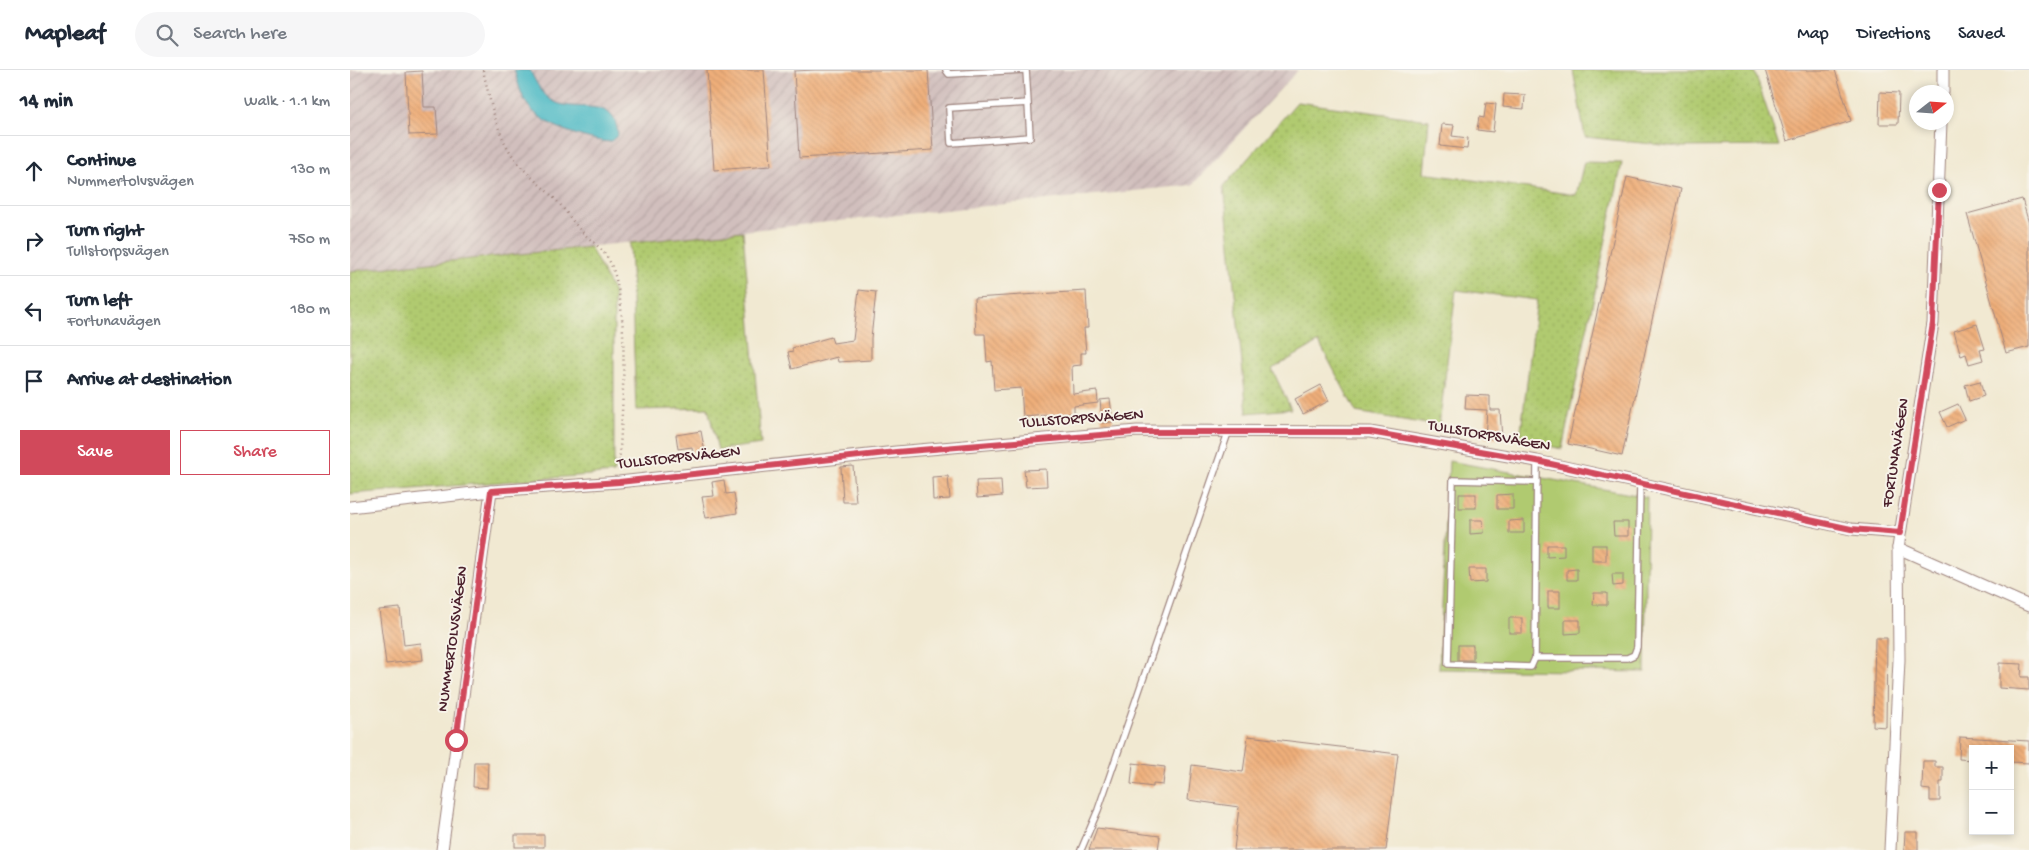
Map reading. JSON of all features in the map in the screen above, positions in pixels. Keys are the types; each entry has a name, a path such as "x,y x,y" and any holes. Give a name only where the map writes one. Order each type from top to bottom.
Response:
{"street":[{"path":"1943,70 1943,85"},
{"name":"FORTUNAVÄGEN","path":"1890,850 1899,660 1898,548 1933,323 1941,130"},
{"name":"TULLSTORPSVÄGEN","path":"350,507 491,491 619,482 915,450 1137,432 1229,430 1370,432 1537,461 1851,529 1900,533"},
{"name":"NUMMERTOLVSVÄGEN","path":"442,850 491,491"},
{"path":"1898,548 2029,606"}],"lane":[{"path":"946,70 949,74 1026,70 1028,103 1030,137 952,143 949,108 1028,103"},
{"path":"1081,850 1098,810 1229,430"},
{"path":"1537,461 1537,482 1535,658 1531,667 1448,664 1453,480 1537,482"},
{"path":"1535,658 1627,658 1634,654 1637,647 1640,482"}],"path":[{"path":"483,70 496,119 514,158 567,212 586,237 604,252 613,270 619,296 622,366 619,482"}],"shaded area":[{"path":"350,70 1298,70 1192,185 350,271"}],"green space":[{"path":"1573,70 1754,70 1779,146 1680,147 1585,137"},
{"path":"1297,102 1429,120 1424,173 1576,195 1584,162 1622,163 1562,449 1520,439 1537,300 1456,290 1439,426 1356,412 1319,342 1272,369 1291,409 1247,413 1224,186"},
{"path":"743,231 761,444 718,450 708,408 636,410 630,243"},
{"path":"590,247 614,293 614,473 350,494 350,271"},
{"path":"1449,461 1647,497 1645,672 1439,669"}],"water":[{"path":"514,70 530,70 537,85 557,103 604,110 611,115 616,123 618,135 610,142 600,141 566,131 545,120 536,114 526,103"}],"building":[{"path":"707,70 764,70 771,166 714,170"},
{"path":"928,70 933,150 799,158 794,71"},
{"path":"1765,70 1835,70 1851,121 1787,141"},
{"path":"422,71 424,107 436,107 438,134 409,135 406,72"},
{"path":"1880,92 1899,93 1898,124 1879,124"},
{"path":"1504,94 1525,95 1524,109 1503,107"},
{"path":"1486,103 1496,104 1493,132 1477,130 1479,117 1484,118"},
{"path":"1442,124 1454,125 1452,136 1468,138 1467,149 1440,146"},
{"path":"1627,177 1681,189 1622,456 1568,444"},
{"path":"2022,199 2029,224 2029,347 2006,353 1967,214"},
{"path":"859,290 876,292 871,338 871,360 838,362 837,357 792,369 788,352 793,351 792,348 831,337 833,343 853,340"},
{"path":"1086,291 1088,328 1084,328 1086,353 1081,353 1081,365 1072,366 1073,394 1097,391 1098,403 1074,406 1074,413 1023,417 1021,388 994,390 992,361 987,362 985,334 976,334 974,298"},
{"path":"1977,324 1985,349 1980,350 1983,360 1969,364 1966,354 1961,356 1954,331"},
{"path":"1980,381 1984,396 1969,401 1965,385"},
{"path":"1321,385 1329,401 1303,414 1295,399"},
{"path":"1466,395 1490,396 1490,410 1500,410 1502,439 1485,438 1487,410 1465,409"},
{"path":"1110,399 1113,422 1102,423 1100,400"},
{"path":"1958,404 1965,419 1947,427 1940,412"},
{"path":"701,431 706,458 694,460 692,447 678,449 676,435"},
{"path":"853,466 856,502 843,502 841,467"},
{"path":"1046,469 1047,486 1026,487 1024,470"},
{"path":"948,476 950,499 933,500 932,477"},
{"path":"724,480 726,494 734,493 737,513 706,518 702,497 714,496 712,482"},
{"path":"1001,480 1002,496 977,498 976,481"},
{"path":"1459,494 1476,494 1476,508 1459,508"},
{"path":"1513,494 1513,509 1497,509 1497,495"},
{"path":"1470,520 1483,520 1484,533 1470,534"},
{"path":"1524,520 1524,533 1509,533 1509,521"},
{"path":"1613,522 1628,522 1628,536 1614,536"},
{"path":"1547,545 1564,545 1564,556 1547,557"},
{"path":"1592,545 1606,545 1606,561 1592,561"},
{"path":"1469,569 1486,569 1486,582 1470,583"},
{"path":"1577,569 1577,580 1567,580 1567,570"},
{"path":"1612,574 1623,574 1623,585 1613,586"},
{"path":"1548,591 1560,591 1560,608 1548,608"},
{"path":"1594,593 1607,593 1607,605 1593,605"},
{"path":"400,608 404,645 421,643 423,660 386,664 379,610"},
{"path":"1509,618 1522,618 1522,633 1509,633"},
{"path":"1565,620 1580,620 1580,633 1565,634"},
{"path":"1875,638 1887,638 1886,727 1873,726"},
{"path":"1458,645 1473,645 1473,660 1458,660"},
{"path":"1999,663 2022,664 2021,677 2029,677 2029,690 1999,688"},
{"path":"1248,736 1398,754 1386,850 1234,850 1239,807 1188,800 1192,765 1243,772"},
{"path":"1960,737 2029,741 2029,763 2014,762 2014,745 1969,745 1969,760 1959,759"},
{"path":"1923,761 1935,761 1935,767 1943,767 1943,782 1940,782 1940,801 1930,801 1930,790 1922,789"},
{"path":"474,762 488,762 487,788 473,787"},
{"path":"1133,763 1165,767 1163,785 1153,784 1153,787 1131,784"},
{"path":"1097,828 1160,836 1158,850 1089,850"},
{"path":"1905,832 1918,832 1918,850 1904,850"},
{"path":"515,835 544,835 544,847 515,847"}],"route":[{"path":"456,740 491,491 619,482 896,452 1137,432 1229,430 1370,432 1537,461 1851,529 1900,533 1933,323 1939,190"}]}
